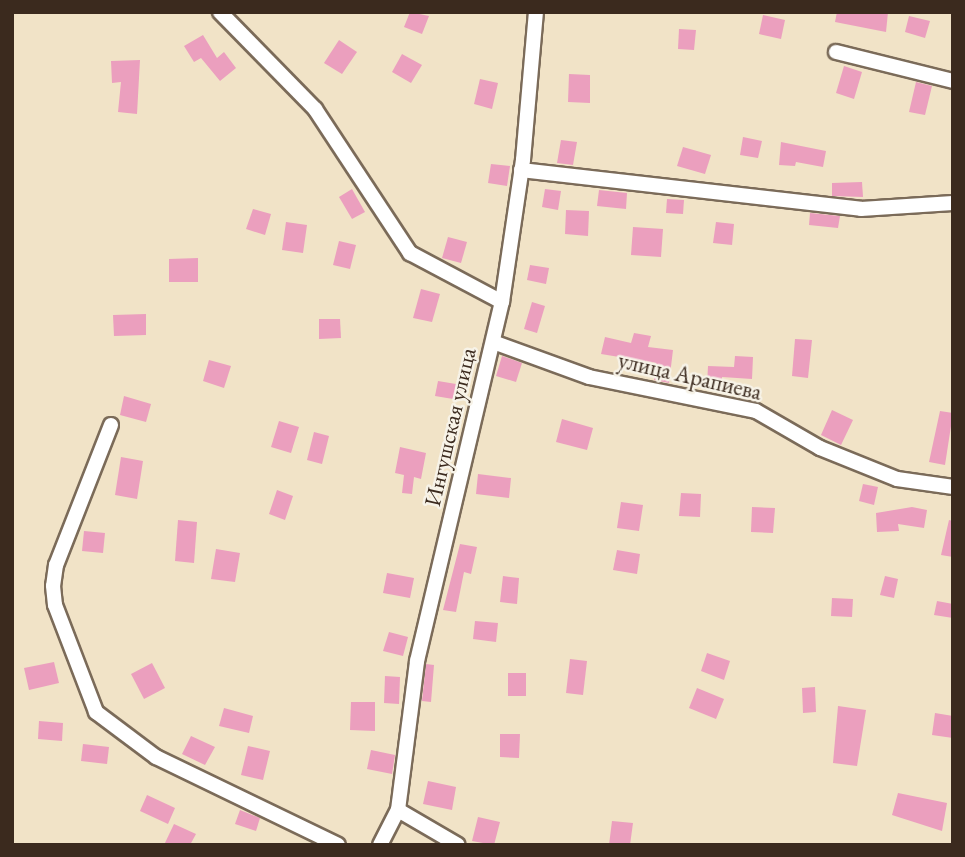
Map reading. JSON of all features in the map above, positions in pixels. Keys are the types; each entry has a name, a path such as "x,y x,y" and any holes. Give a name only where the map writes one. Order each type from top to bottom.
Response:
{"street":[{"path":"220,12 315,109 410,253 502,302"},
{"name":"Ингушская улица","path":"380,845 398,810 417,661 502,302 521,170 536,12"},
{"path":"836,52 953,81"},
{"path":"521,170 861,209 953,203"},
{"name":"улица Арапиева","path":"493,342 589,377 756,411 820,447 897,479 953,488"},
{"path":"111,425 56,565 53,586 55,605 96,712 156,757 338,845"},
{"path":"398,810 458,845"}],"building":[{"path":"410,12 429,16 422,34 404,27"},
{"path":"837,12 888,12 886,32 835,22"},
{"path":"763,15 785,20 781,39 759,34"},
{"path":"909,16 930,21 925,38 905,32"},
{"path":"679,29 696,30 694,50 678,49"},
{"path":"203,35 217,58 224,52 236,68 220,81 201,58 194,62 184,46"},
{"path":"339,40 357,52 342,74 324,63"},
{"path":"402,54 422,65 411,83 392,72"},
{"path":"140,60 137,114 118,112 121,82 112,83 111,61"},
{"path":"844,66 862,72 854,99 836,93"},
{"path":"569,74 590,75 590,103 568,102"},
{"path":"480,79 498,83 492,109 474,104"},
{"path":"916,82 932,86 925,115 909,112"},
{"path":"743,137 762,141 758,158 740,155"},
{"path":"561,140 577,142 573,165 557,163"},
{"path":"781,142 826,151 823,167 796,162 795,166 779,165"},
{"path":"683,147 711,155 705,174 677,166"},
{"path":"491,164 510,166 507,186 488,183"},
{"path":"862,182 863,197 832,196 832,183"},
{"path":"352,189 365,212 352,219 339,197"},
{"path":"545,189 561,191 558,210 542,207"},
{"path":"599,190 627,193 626,209 597,206"},
{"path":"667,199 684,200 683,214 666,213"},
{"path":"253,209 271,214 265,235 246,229"},
{"path":"566,210 589,211 588,236 565,234"},
{"path":"810,213 840,216 838,228 809,225"},
{"path":"286,222 307,225 303,253 282,250"},
{"path":"716,222 734,224 732,245 713,243"},
{"path":"633,227 663,229 661,257 631,255"},
{"path":"448,237 467,242 461,263 442,258"},
{"path":"339,241 356,245 350,269 333,265"},
{"path":"198,258 198,282 169,282 169,259"},
{"path":"530,265 549,268 546,284 527,280"},
{"path":"421,289 440,294 432,322 413,318"},
{"path":"532,302 545,306 537,333 524,329"},
{"path":"146,314 146,335 114,336 113,315"},
{"path":"319,319 340,319 341,338 319,339"},
{"path":"634,333 651,336 648,347 673,350 669,383 654,380 656,363 601,354 605,337 631,343"},
{"path":"795,339 812,340 808,378 792,376"},
{"path":"502,356 522,363 516,382 496,376"},
{"path":"735,356 753,357 752,379 722,377 722,386 707,385 708,366 734,367"},
{"path":"209,360 231,366 224,388 203,381"},
{"path":"438,381 462,385 459,400 435,396"},
{"path":"124,396 151,404 146,422 120,415"},
{"path":"832,410 853,420 841,445 821,435"},
{"path":"940,411 953,413 945,465 929,462"},
{"path":"562,419 593,428 587,450 556,442"},
{"path":"279,421 299,427 291,453 271,447"},
{"path":"314,432 329,436 322,464 307,460"},
{"path":"400,447 426,453 421,479 414,477 412,494 402,493 404,475 395,473"},
{"path":"121,457 143,461 137,499 115,495"},
{"path":"478,474 511,478 509,498 476,494"},
{"path":"863,484 878,487 874,505 859,501"},
{"path":"277,490 293,496 285,520 269,514"},
{"path":"681,493 701,494 700,517 679,516"},
{"path":"621,502 643,505 639,531 617,528"},
{"path":"752,507 775,508 773,533 751,532"},
{"path":"912,507 927,510 924,528 898,524 899,531 877,532 876,513"},
{"path":"178,520 197,522 194,563 175,561"},
{"path":"949,520 953,521 953,557 941,555"},
{"path":"84,531 105,533 103,553 82,551"},
{"path":"460,544 477,547 471,574 464,572 456,612 443,610"},
{"path":"216,549 240,553 235,582 211,579"},
{"path":"617,550 640,554 637,574 613,570"},
{"path":"387,573 414,578 410,598 383,593"},
{"path":"503,576 519,578 517,604 500,602"},
{"path":"885,576 898,579 894,598 880,595"},
{"path":"832,598 853,599 852,617 831,616"},
{"path":"937,601 953,604 953,618 934,615"},
{"path":"475,621 498,623 496,642 473,639"},
{"path":"389,632 408,637 403,656 383,651"},
{"path":"707,653 730,661 724,680 701,671"},
{"path":"570,659 587,661 583,695 566,693"},
{"path":"54,662 59,683 29,690 24,668"},
{"path":"152,663 165,688 144,699 131,674"},
{"path":"426,664 434,665 431,702 422,701"},
{"path":"508,673 526,673 526,696 508,696"},
{"path":"385,676 400,677 399,704 384,703"},
{"path":"815,687 816,712 803,713 802,688"},
{"path":"697,688 724,699 716,719 689,708"},
{"path":"351,702 375,702 375,731 350,730"},
{"path":"838,706 866,710 857,766 833,763"},
{"path":"224,708 253,716 249,733 219,726"},
{"path":"935,713 953,716 953,738 932,735"},
{"path":"39,721 63,723 62,741 38,739"},
{"path":"500,734 520,734 519,758 500,757"},
{"path":"191,736 215,747 205,765 182,754"},
{"path":"83,744 109,747 107,764 81,761"},
{"path":"248,746 270,751 263,780 241,775"},
{"path":"371,750 395,755 392,774 367,769"},
{"path":"428,781 456,787 452,810 423,804"},
{"path":"898,793 947,803 942,831 892,815"},
{"path":"147,795 175,808 168,824 140,811"},
{"path":"240,810 260,818 256,831 235,824"},
{"path":"478,817 500,822 494,845 472,841"},
{"path":"612,821 633,823 630,845 609,845"},
{"path":"174,824 196,834 190,845 164,845"}]}
